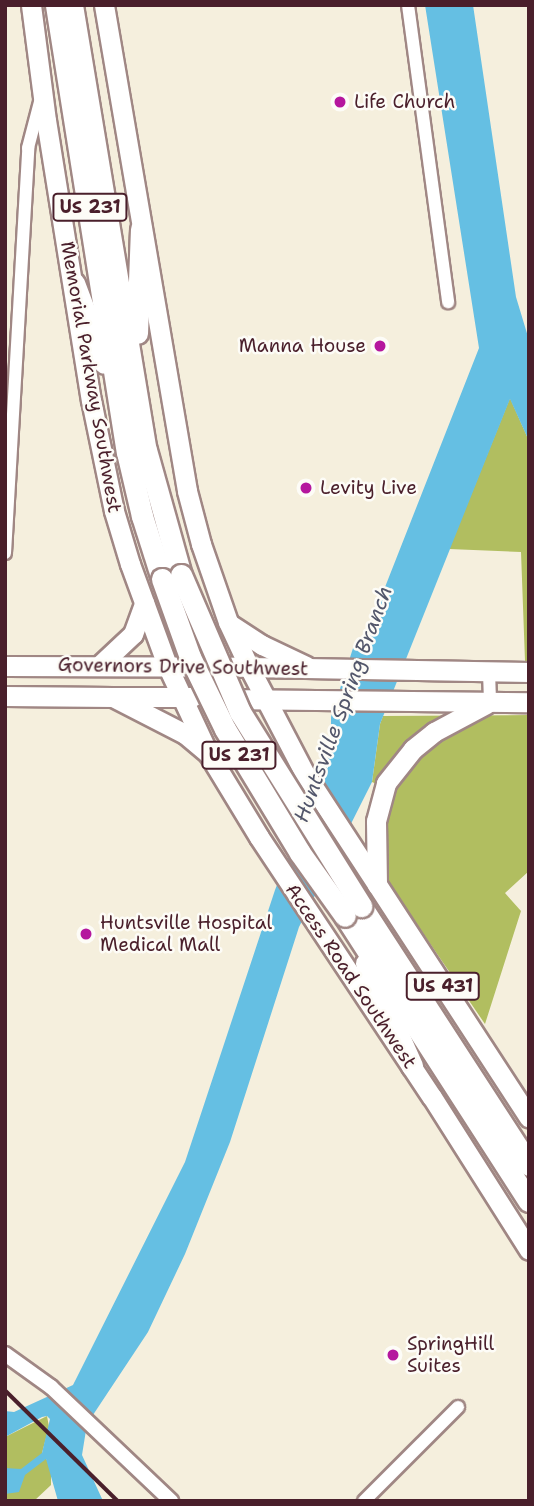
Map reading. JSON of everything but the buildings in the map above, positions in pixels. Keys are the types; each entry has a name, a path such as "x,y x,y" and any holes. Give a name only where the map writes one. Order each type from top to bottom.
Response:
{"highway":[{"name":"Memorial Parkway Southwest","path":"56,5 129,403 152,476 171,577 240,712 352,916 529,1201"},
{"name":"Memorial Parkway Southwest","path":"72,5 129,403"},
{"path":"129,403 141,229"},
{"path":"74,283 129,403"},
{"name":"Memorial Parkway Southwest","path":"352,916 529,1165"},
{"path":"352,916 412,1066"}],"main road":[{"name":"Memorial Parkway Southwest","path":"31,5 42,92 91,400 114,510 147,612 182,697"},
{"path":"104,5 182,466 201,544 228,622 249,667"},
{"path":"100,665 133,634 147,612 166,631 194,631 212,620 220,600"},
{"path":"228,622 262,645 312,669"},
{"name":"Governors Drive Southwest","path":"5,666 167,665 529,672"},
{"name":"US 431","path":"249,667 305,775 529,1117"},
{"name":"Governors Drive Southwest","path":"5,696 529,702"},
{"path":"113,697 185,734 208,753"},
{"name":"Access Road Southwest","path":"182,697 208,753 259,837 412,1066 529,1250"},
{"path":"377,885 376,821 386,783 413,749 434,733 490,702"},
{"path":"224,781 227,745 237,736 266,732 291,748"}],"street":[{"path":"408,5 448,302"},
{"path":"5,552 28,148 42,92"},
{"path":"28,148 40,144 51,147"},
{"path":"489,672 490,702"},
{"path":"5,1354 51,1387 167,1496"},
{"path":"364,1501 458,1407"}],"green space":[{"path":"510,398 529,441 529,661 525,661 521,552 449,549"},
{"path":"529,715 529,871 505,893 521,911 485,1024 388,882 365,840 371,807 379,785 372,782 380,724 383,716"},
{"path":"47,1416 49,1427 42,1453 51,1466 51,1485 34,1501 5,1501 5,1437"}],"water":[{"name":"Huntsville Spring Branch","path":"425,5 473,5 516,297 529,340 529,441 510,399 380,724 372,782 299,927 230,1142 185,1254 148,1332 87,1424 82,1455 103,1501 58,1501 46,1459 25,1475 19,1492 5,1494 5,1468 21,1469 42,1453 50,1419 47,1416 42,1417 5,1437 5,1411 14,1412 73,1385 185,1162 275,890 331,747 331,717 354,645 365,638 479,348"}],"railway":[{"path":"5,1390 118,1501"}],"place":[{"name":"Life Church","path":"340,102"},
{"name":"Manna House","path":"380,346"},
{"name":"Levity Live","path":"306,488"},
{"name":"Huntsville Hospital Medical Mall","path":"86,934"},
{"name":"SpringHill Suites","path":"393,1355"}]}
